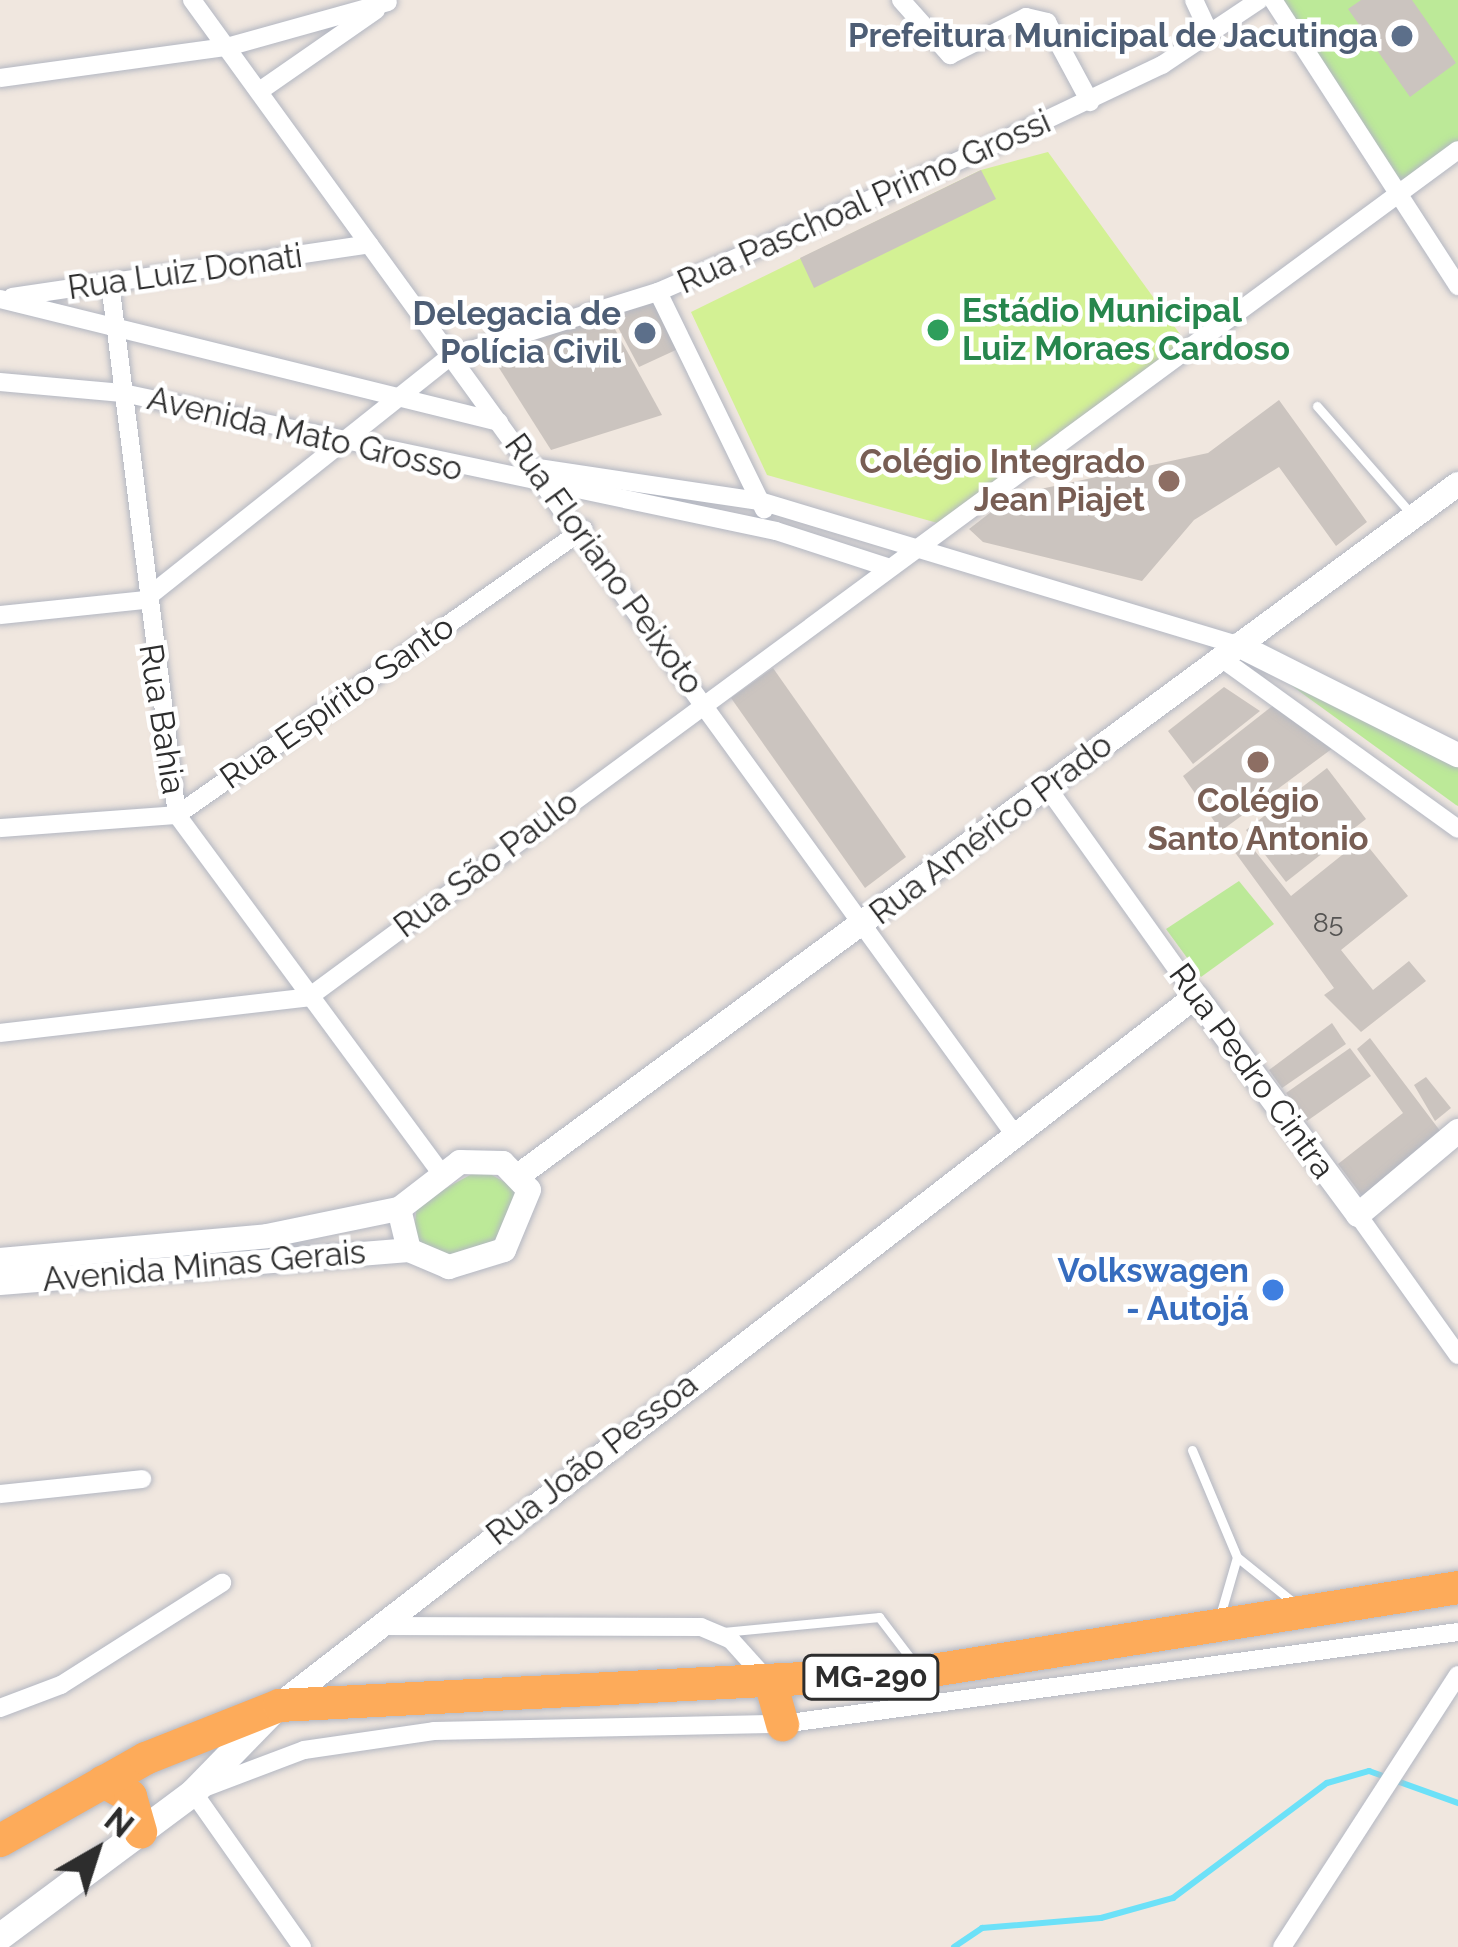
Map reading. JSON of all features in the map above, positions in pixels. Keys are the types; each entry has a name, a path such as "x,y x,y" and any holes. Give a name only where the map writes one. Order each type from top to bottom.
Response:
{"highway":[{"name":"MG-290","path":"0,1840 103,1781 279,1705 406,1691 771,1685 919,1672 1458,1587"},
{"path":"771,1685 782,1724"},
{"path":"103,1781 130,1796 140,1832"}],"main road":[{"name":"Rua João Pessoa","path":"0,1936 193,1792 279,1705"}],"street":[{"name":"Rua Floriano Peixoto","path":"192,0 449,358 584,530 1012,1131"},
{"path":"901,0 950,55 1026,17 1047,22 1090,102"},
{"path":"1194,0 1210,35"},
{"name":"Rua Paschoal Primo Grossi","path":"449,358 658,292 1090,102 1210,35 1258,0"},
{"path":"1273,0 1458,286"},
{"path":"0,78 227,46 390,1"},
{"path":"261,90 390,1"},
{"name":"Rua São Paulo","path":"0,1034 309,997 1458,150"},
{"name":"Rua Luiz Donati","path":"0,299 370,244"},
{"name":"Rua Bahia","path":"110,283 144,600 177,814 438,1169"},
{"path":"658,292 776,531"},
{"name":"Avenida Mato Grosso","path":"0,299 499,422"},
{"path":"0,615 144,600 350,443 449,358"},
{"name":"Avenida Mato Grosso","path":"0,382 123,393 557,493 776,531 887,567"},
{"path":"538,468 760,501 914,547 1230,652 1458,755"},
{"name":"Rua Américo Prado","path":"522,1173 1458,484"},
{"name":"Rua Espírito Santo","path":"177,814 584,530"},
{"path":"1230,652 1458,830"},
{"name":"Rua Pedro Cintra","path":"1047,787 1458,1354"},
{"path":"0,828 177,814"},
{"name":"Rua João Pessoa","path":"279,1705 1012,1131 1196,996"},
{"path":"1358,1215 1458,1131"},
{"path":"481,1160 522,1173 525,1212 486,1262 449,1267 409,1250 399,1209 438,1169 481,1160"},
{"name":"Avenida Minas Gerais","path":"0,1260 267,1236 399,1209"},
{"name":"Avenida Minas Gerais","path":"0,1283 409,1250"},
{"path":"0,1494 142,1479"},
{"path":"0,1708 61,1685 222,1583"},
{"path":"379,1626 717,1632 771,1685"},
{"path":"302,1947 193,1792 304,1750 434,1731 782,1724 1458,1632"},
{"path":"1282,1947 1458,1675"}],"lane":[{"path":"1317,406 1413,516"},
{"path":"1192,1450 1237,1557 1304,1611"},
{"path":"1217,1624 1237,1557"},
{"path":"717,1632 880,1617 919,1672"}],"green space":[{"path":"1273,0 1458,0 1458,150 1398,195"},
{"name":"Estádio Municipal Luiz Moraes Cardoso","path":"1048,152 1190,348 941,524 767,475 691,312 981,170"},
{"path":"1248,654 1458,749 1458,806 1456,805"},
{"path":"1239,881 1274,924 1201,977 1166,929"},
{"path":"481,1169 517,1189 506,1237 452,1262 413,1241 417,1204"}],"building":[{"name":"Prefeitura Municipal de Jacutinga","path":"1361,0 1412,0 1456,63 1410,97 1348,9"},
{"path":"981,170 996,199 814,288 800,258"},
{"name":"Delegacia de Polícia Civil","path":"652,300 678,349 639,367 612,316"},
{"path":"605,311 662,415 551,450 487,349"},
{"name":"Colégio Integrado Jean Piajet","path":"1279,400 1367,522 1336,546 1279,467 1194,520 1142,581 983,542 969,529 1013,495 1208,453"},
{"path":"773,668 906,857 865,888 731,698"},
{"path":"1224,687 1260,711 1193,764 1168,731"},
{"name":"Colégio Santo Antonio","path":"1275,704 1333,748 1221,831 1183,776"},
{"path":"1327,768 1366,819 1286,882 1246,830"},
{"path":"1362,839 1408,896 1341,950 1373,990 1409,961 1426,981 1361,1032 1324,995 1334,988 1234,851 1247,841 1291,896"},
{"path":"1332,1023 1346,1044 1282,1088 1269,1070"},
{"path":"1370,1038 1441,1132 1362,1196 1338,1164 1403,1113 1357,1049"},
{"path":"1350,1048 1371,1076 1307,1121 1286,1093"},
{"path":"1426,1077 1451,1108 1435,1121 1414,1085"}],"waterway":[{"path":"954,1947 982,1928 1101,1918 1173,1898 1327,1783 1369,1771 1458,1803"}],"place":[{"name":"Prefeitura Municipal de Jacutinga","path":"1402,36"},
{"name":"Estádio Municipal Luiz Moraes Cardoso","path":"938,330"},
{"name":"Delegacia de Polícia Civil","path":"645,333"},
{"name":"Colégio Integrado Jean Piajet","path":"1169,481"},
{"name":"Colégio Santo Antonio","path":"1258,762"},
{"name":"Volkswagen - Autojá","path":"1273,1290"}]}
